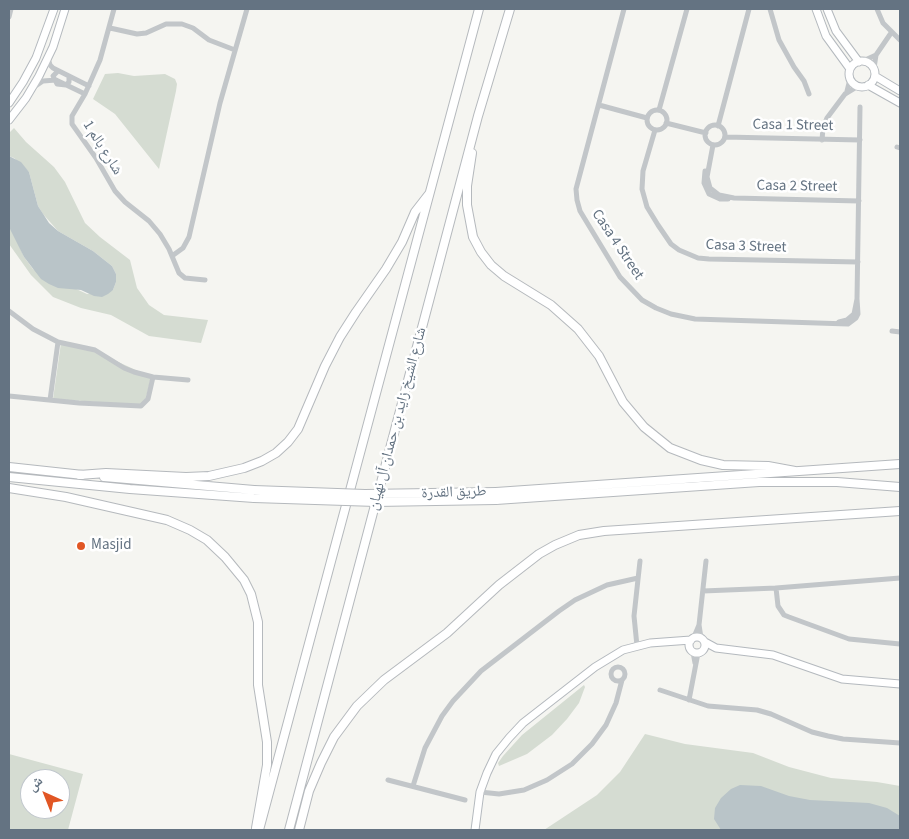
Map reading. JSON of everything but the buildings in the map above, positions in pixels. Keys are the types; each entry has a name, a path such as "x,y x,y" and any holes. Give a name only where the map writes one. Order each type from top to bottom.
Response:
{"main road":[{"name":"شارع الشيخ زايد بن حمدان آل نهيان","path":"258,830 479,9"},
{"name":"شارع الشيخ زايد بن حمدان آل نهيان","path":"289,830 478,116 510,9"},
{"path":"478,116 467,186 468,213 473,237 491,265 510,281 551,305 578,329 599,356 629,410 648,431 670,448 690,457 712,463 734,466 768,466 795,471"},
{"path":"79,475 106,473 186,477 209,476 244,468 276,453 298,429 340,337 386,269 402,242 415,212 430,192"},
{"name":"طريق القدرة","path":"496,496 900,464"},
{"name":"طريق القدرة","path":"9,467 254,494"},
{"name":"طريق القدرة","path":"9,477 130,489 254,494 496,496 759,482 837,482 900,487"},
{"path":"9,488 74,498 167,520 207,540 244,580 251,594 257,614 259,636 258,685 266,727 267,765 258,830"},
{"path":"299,830 309,791 320,763 334,737 357,706 384,680 446,633 499,585 539,554 555,545 579,536 604,531 900,511"}],"street":[{"path":"9,17 11,9"},
{"path":"9,114 12,110 9,104 36,58 54,9"},
{"path":"9,120 32,89 48,57 65,9"},
{"name":"شارع بالم 1","path":"114,9 100,60 89,86 72,116 73,128 96,158 115,190 125,202 155,227 165,241 176,270 182,276 204,280"},
{"path":"172,256 183,248 189,237 207,156 235,50 248,9"},
{"name":"Casa 4 Street","path":"624,9 578,178 577,200 580,212 620,277 636,294 656,308 685,318 848,324 856,318 858,309 860,107"},
{"path":"660,110 687,9"},
{"path":"718,126 749,9"},
{"path":"770,9 780,40 794,67 804,81 809,94"},
{"path":"816,9 826,36 850,69 850,79 845,94 824,123 822,140"},
{"path":"827,9 836,31 861,61 867,62 874,68"},
{"path":"877,9 883,23 900,40"},
{"path":"110,28 137,34 166,24 177,23 192,28 205,38 235,50"},
{"path":"868,85 873,80 876,55 892,33"},
{"path":"850,69 861,61 876,55"},
{"path":"48,57 50,65 58,71 89,86"},
{"path":"54,80 54,74 58,71"},
{"path":"64,85 69,82 68,76"},
{"path":"874,76 900,91"},
{"path":"850,79 858,86"},
{"path":"32,89 43,80 54,80 85,94"},
{"path":"845,94 858,86 868,85 900,103"},
{"path":"599,105 647,118"},
{"path":"653,110 660,110 665,114 666,123 660,129 655,130 649,127 647,118 653,110"},
{"path":"666,123 706,133"},
{"path":"712,126 718,126 724,130 725,137 722,142 713,145 708,141 706,133 712,126"},
{"name":"Casa 3 Street","path":"655,130 643,171 642,189 647,207 671,244 679,250 698,258 709,259 858,262"},
{"name":"Casa 1 Street","path":"725,137 860,140"},
{"name":"Casa 2 Street","path":"713,145 707,177 710,188 718,195 734,198 859,201"},
{"path":"9,311 28,326 58,342 89,348 101,353 124,368 153,377 188,380"},
{"path":"892,331 900,332"},
{"path":"50,400 58,342"},
{"path":"9,396 141,406 148,399 153,377"},
{"path":"689,700 706,561"},
{"path":"637,646 634,616 640,562"},
{"path":"413,786 425,748 442,716 458,696 482,672 551,617 576,600 607,585 638,578"},
{"path":"703,590 776,588 900,578"},
{"path":"776,588 778,606 784,615 849,639 900,644"},
{"path":"475,830 480,792 487,773 496,754 509,738 523,723 608,658 637,646 650,643 675,642 773,655 842,679 900,684"},
{"path":"480,792 499,794 524,790 547,780 572,764 592,744 606,725 616,703 622,680"},
{"path":"660,690 708,706 758,710 812,732 828,736 843,739 900,743"},
{"path":"388,780 465,800"}],"shaded area":[{"path":"118,73 134,76 165,74 175,79 177,84 176,91 159,169 115,114 93,99 105,74"},
{"path":"14,128 26,142 54,167 65,182 85,223 130,260 137,288 149,305 164,315 208,320 201,343 149,336 111,315 81,308 53,297 31,275 9,244 9,227 24,257 33,269 87,294 113,290 116,282 116,274 112,266 93,251 58,231 43,214 38,206 29,172 14,158 9,156 9,133"},
{"path":"9,156 21,162 29,172 38,206 49,223 58,231 93,251 112,266 116,274 116,282 113,290 108,294 102,297 94,296 81,290 58,288 41,279 24,257 9,227"},
{"path":"61,343 90,349 151,377 146,398 140,405 53,399"},
{"path":"584,685 579,703 552,735 527,754 499,766 498,763 503,756 522,735"},
{"path":"645,734 685,744 753,753 789,767 831,778 900,786 900,830 544,830 597,795 620,772"},
{"path":"9,754 64,769 20,769 20,819 70,819 70,770 83,774 68,830 9,830"},
{"path":"740,785 761,786 789,796 810,800 869,803 887,808 900,816 900,830 721,830 714,819 715,808 721,798 731,789"}],"place":[{"name":"Masjid","path":"81,546"}]}
